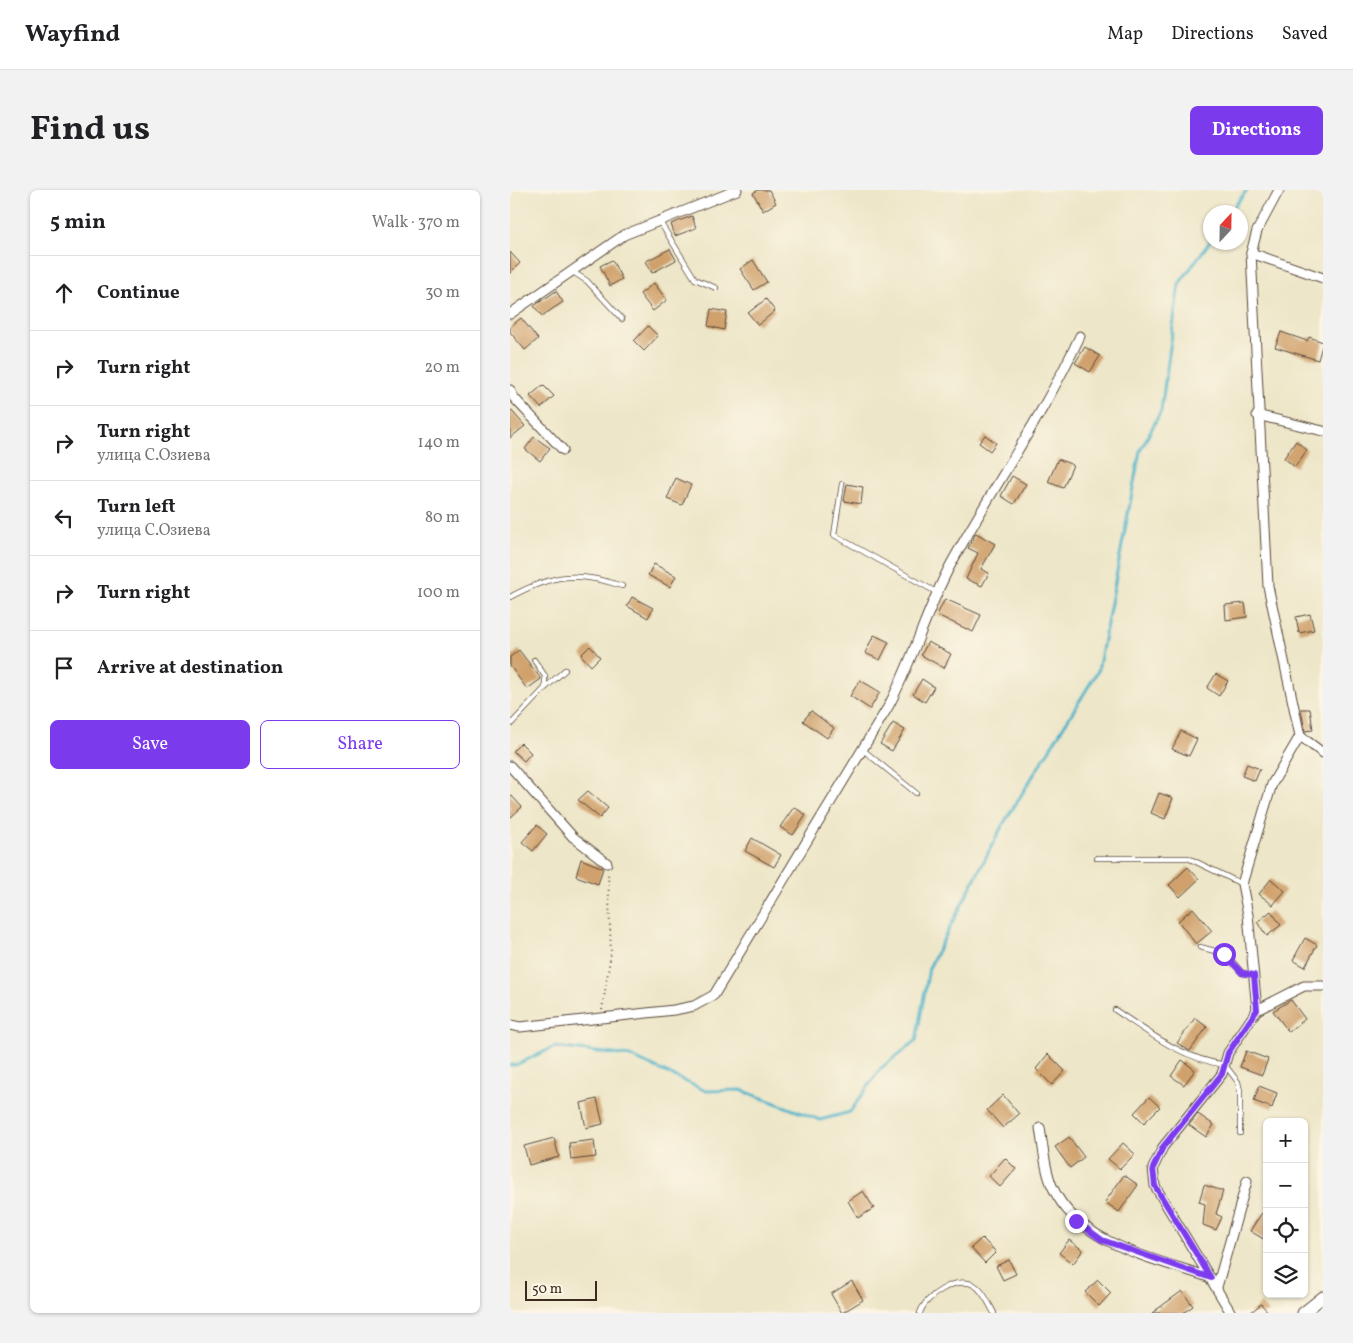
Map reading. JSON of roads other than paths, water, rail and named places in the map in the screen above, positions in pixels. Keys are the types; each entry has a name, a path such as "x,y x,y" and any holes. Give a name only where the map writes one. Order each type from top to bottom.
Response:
{"street":[{"path":"510,314 624,235 737,190"},
{"path":"1279,190 1257,231 1251,253 1268,586 1300,736 1323,753"},
{"path":"1251,253 1323,278"},
{"path":"510,1025 520,1027 601,1016 681,1009 694,1006 714,995 904,677 936,592 1050,398 1080,336"},
{"path":"510,390 514,398 563,450"},
{"path":"1258,415 1323,431"},
{"path":"1257,1010 1248,915 1242,884 1272,784 1300,736"},
{"path":"510,766 572,837 607,863"},
{"path":"1231,1313 1155,1186 1152,1174 1155,1161 1163,1147 1222,1074 1228,1053 1257,1010 1304,986 1323,986"},
{"path":"1040,1128 1052,1188 1076,1221 1102,1240 1211,1278"},
{"path":"1217,1287 1247,1181"},
{"path":"1303,1313 1323,1297"}],"lane":[{"path":"660,222 695,279 716,288"},
{"path":"572,271 587,281 622,319"},
{"path":"842,484 834,535 936,592"},
{"path":"510,597 527,588 567,575 600,579 622,586"},
{"path":"534,660 545,676 545,688"},
{"path":"510,725 565,670"},
{"path":"862,749 916,793"},
{"path":"1097,858 1188,858 1242,884"},
{"path":"1200,947 1226,954 1242,973 1254,975"},
{"path":"1115,1010 1185,1054 1200,1061 1225,1065 1238,1082 1240,1092 1240,1133"},
{"path":"920,1313 930,1296 964,1283 972,1284 979,1288 994,1313"}],"waterway":[{"path":"1235,205 1247,190"},
{"path":"510,1065 516,1065 554,1047 630,1056 706,1091 741,1090 820,1120 850,1112 881,1068 916,1041 929,968 1002,826 1098,671 1140,451 1161,411 1179,284 1204,250"}]}
